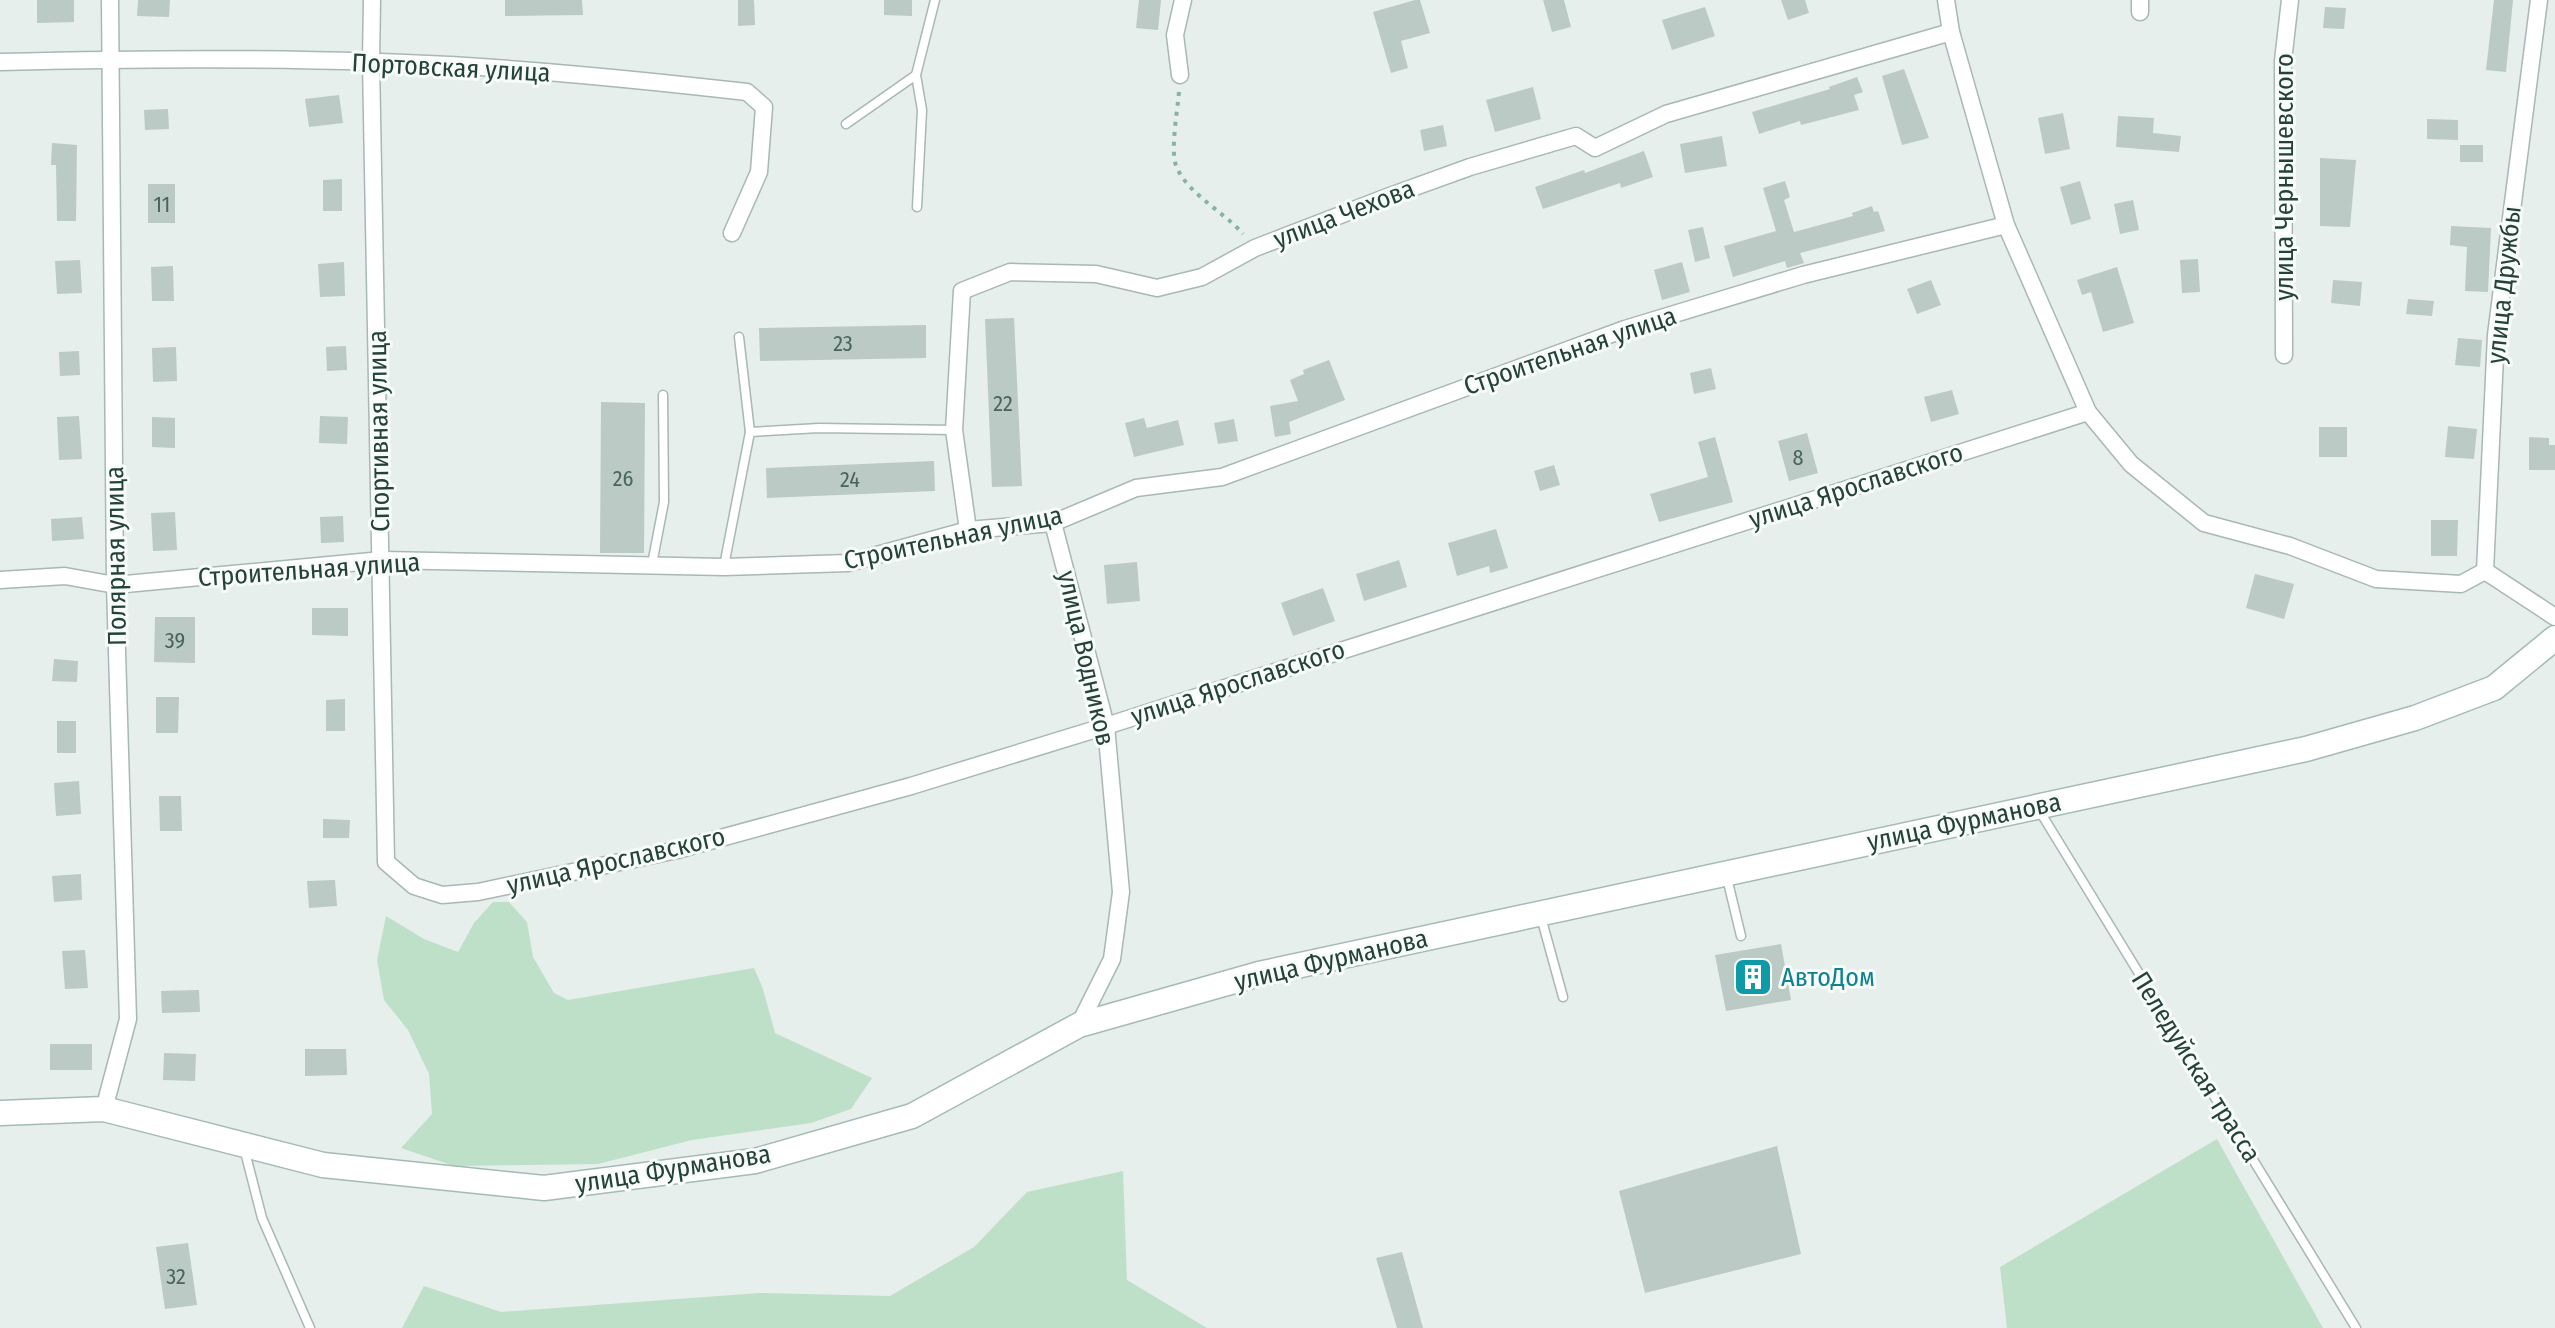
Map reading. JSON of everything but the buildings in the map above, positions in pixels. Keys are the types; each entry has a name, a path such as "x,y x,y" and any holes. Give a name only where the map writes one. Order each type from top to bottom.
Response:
{"main road":[{"name":"улица Фурманова","path":"0,1113 104,1109 323,1165 544,1188 755,1161 912,1116 1079,1025 1259,974 2306,749 2415,718 2494,688 2555,638"}],"street":[{"name":"Полярная улица","path":"104,1109 128,1019 115,585 110,0"},
{"name":"Спортивная улица","path":"372,0 386,862"},
{"path":"1180,75 1175,35 1183,0"},
{"path":"1946,0 1951,32 2006,225 2088,412 2131,464 2204,523 2290,546 2376,579 2461,584 2485,571 2555,617"},
{"name":"улица Чернышевского","path":"2284,355 2283,61 2290,0"},
{"name":"улица Дружбы","path":"2485,571 2496,335 2539,0"},
{"name":"улица Чехова","path":"968,530 954,430 962,291 1010,272 1096,274 1157,288 1202,277 1255,248 1415,187 1536,147 1576,136 1595,148 1666,114 1951,32"},
{"name":"Портовская улица","path":"0,62 111,59 371,62 595,76 747,92 764,107 759,172 732,233"},
{"name":"Строительная улица","path":"0,580 65,576 115,585 382,560 724,567 848,563 968,530 1053,523 1136,488 1222,477 1625,329 1803,275 2006,225"},
{"name":"улица Ярославского","path":"386,862 414,886 442,895 478,892 677,850 911,786 1106,726 2088,412"},
{"name":"улица Водников","path":"1053,523 1106,726 1121,892 1112,959 1079,1025"}],"lane":[{"path":"917,207 922,110 916,75 935,0"},
{"path":"846,124 916,75"},
{"path":"724,567 750,432 739,337"},
{"path":"652,564 664,502 663,395"},
{"path":"750,432 819,428 954,430"},
{"name":"Пеледуйская трасса","path":"2036,806 2356,1328"},
{"path":"1726,873 1741,936"},
{"path":"1540,913 1563,997"},
{"path":"243,1143 262,1218 310,1328"}],"path":[{"path":"1180,75 1174,158 1182,179 1232,221 1255,248"}],"green space":[{"path":"493,902 509,902 527,922 533,957 554,993 568,1000 754,968 775,1033 872,1078 851,1109 811,1123 692,1140 598,1164 454,1166 401,1148 432,1114 429,1074 408,1030 384,1000 377,960 386,916 424,939 458,952 474,923"},
{"path":"2217,1139 2323,1328 2007,1328 2000,1267"},
{"path":"1123,1171 1127,1280 1207,1328 402,1328 424,1286 501,1312 759,1293 890,1296 974,1247 1027,1192"}],"place":[{"name":"АвтоДом","path":"1753,977"}]}
